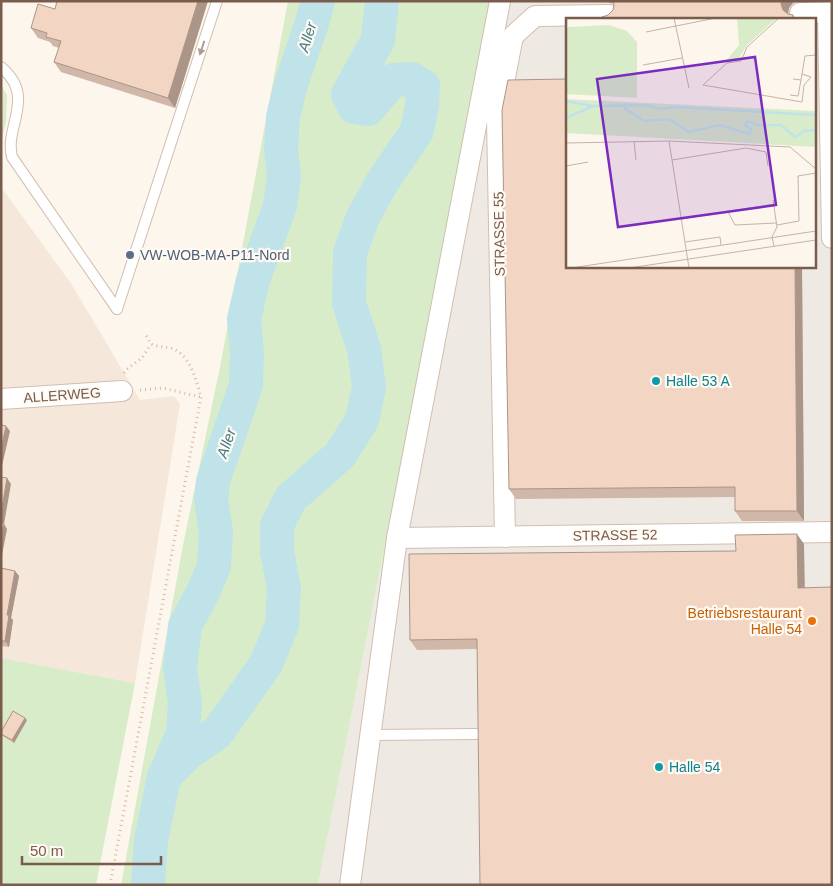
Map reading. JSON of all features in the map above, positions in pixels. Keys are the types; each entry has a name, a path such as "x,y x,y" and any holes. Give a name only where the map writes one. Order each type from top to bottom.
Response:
{"street":[{"path":"350,885 397,538 500,1"},
{"path":"800,13 830,12 832,238"},
{"name":"STRASSE 55","path":"505,537 498,109 513,36 535,16 609,15"},
{"name":"ALLERWEG","path":"1,399 122,391"},
{"name":"STRASSE 52","path":"397,538 832,532"}],"lane":[{"path":"1,67 6,71 15,86 19,102 10,144 12,157 117,309 217,1"},
{"path":"370,735 476,734"}],"path":[{"path":"110,885 201,397 192,370 179,352 152,344 146,334"},
{"path":"134,364 142,358 152,344"},
{"path":"122,391 163,388 201,397"}],"shaded area":[{"path":"492,1 832,1 832,885 318,885"},
{"path":"1,187 72,285 140,400 174,396 180,404 135,683 1,658"}],"green space":[{"path":"288,1 492,1 318,885 121,885 183,545 220,367"},
{"path":"1,85 7,95 6,122 1,143"},
{"path":"1,658 135,683 96,885 1,885"}],"building":[{"path":"57,1 198,1 168,98 54,62 61,41 46,37 47,33 31,28 38,4 55,9"},
{"path":"613,1 782,1 783,10 793,15 793,18 602,18 613,10"},
{"name":"Halle 53 A","path":"566,79 566,268 795,268 797,511 735,511 735,487 509,489 502,110 508,80"},
{"path":"1,425 6,426 1,449"},
{"path":"1,477 7,478 1,514"},
{"path":"1,523 4,523 1,535"},
{"name":"Halle 54","path":"797,534 798,588 832,587 832,885 480,885 477,639 410,640 409,554 736,551 735,535"},
{"path":"1,568 15,571 7,615 9,615 5,641 1,641"},
{"path":"13,711 25,718 12,740 1,734 1,732"}],"waterway":[{"name":"Aller","path":"148,885 151,841 164,777 183,733 185,704 180,667 185,626 214,566 216,532 211,499 213,481 246,385 247,352 244,319 253,280 280,206 284,177 281,148 283,117 291,84 318,1"},
{"path":"164,777 188,753 217,733 266,664 282,625 284,589 277,551 277,525 291,498 340,455 362,420 369,387 364,349 349,303 350,253 362,219 381,184 417,131 422,105 423,86 412,79 393,80 368,109 354,107 348,94 378,40 382,1"}],"place":[{"name":"VW-WOB-MA-P11-Nord","path":"130,255"},
{"name":"Halle 53 A","path":"656,381"},
{"name":"Betriebsrestaurant Halle 54","path":"812,621"},
{"name":"Halle 54","path":"659,767"}]}
